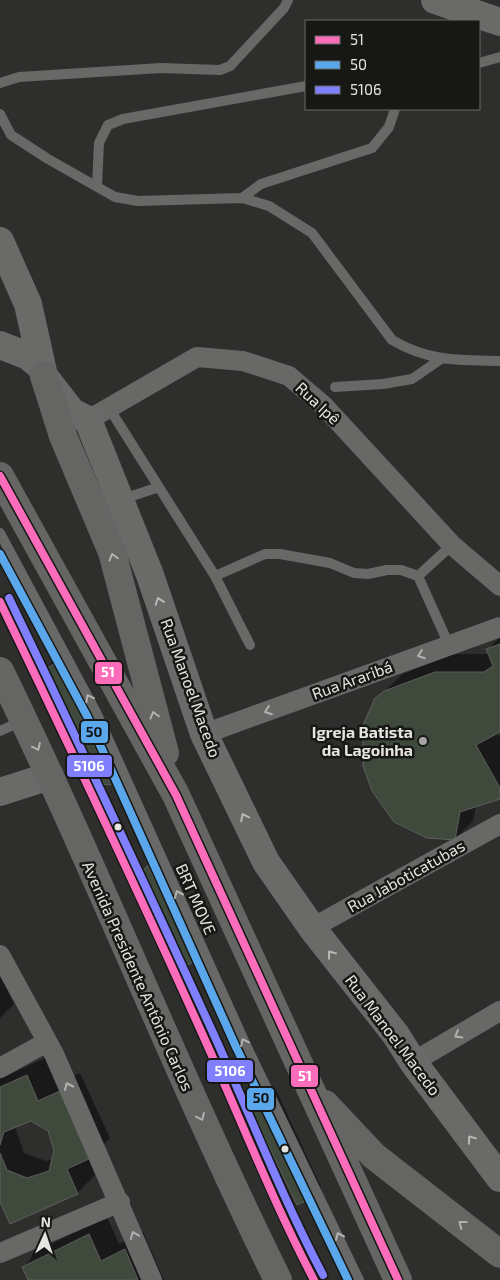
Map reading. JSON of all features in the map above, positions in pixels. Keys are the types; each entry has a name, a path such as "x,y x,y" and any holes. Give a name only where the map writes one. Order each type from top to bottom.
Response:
{"highway":[{"path":"42,371 63,436 112,552 176,796"},
{"path":"0,476 176,796 398,1280"},
{"name":"Avenida Presidente Antônio Carlos","path":"0,671 12,725 50,776 169,1048 278,1280"},
{"path":"307,1085 374,1156 500,1254"}],"street":[{"path":"435,0 500,22"},
{"path":"0,241 28,304 42,371"},
{"path":"0,345 28,356 42,371 72,412 99,414"},
{"name":"Rua Ipê","path":"99,414 197,357 243,361 289,376 324,406 452,545 500,586"},
{"name":"Rua Manoel Macedo","path":"99,414 119,500 150,575 204,734 266,862 312,928 396,1035 413,1062 500,1178"},
{"name":"Rua Araribá","path":"204,734 500,627"},
{"path":"0,792 50,776"},
{"name":"Rua Jaboticatubas","path":"312,928 500,824"},
{"path":"0,955 47,1042 120,1202 152,1280"},
{"path":"413,1062 500,1010"},
{"path":"0,1068 47,1042"},
{"path":"0,1253 120,1202"},
{"path":"256,1236 266,1280"}],"lane":[{"path":"0,83 19,76 161,68 220,70 230,66 284,8 288,0"},
{"path":"480,63 500,57"},
{"path":"96,186 99,143 108,125 124,118 305,86"},
{"path":"242,198 261,184 372,148 390,127 395,110"},
{"path":"0,114 11,135 115,197 138,201 242,198 269,206 312,233 392,340 411,351 441,359 500,361"},
{"path":"335,387 383,384 412,379 441,359"},
{"path":"99,414 159,487 215,576 250,644"},
{"path":"119,500 159,487"},
{"name":"BRT MOVE","path":"0,533 96,712 244,1043 359,1280"},
{"path":"418,576 452,545"},
{"path":"215,576 265,554 280,554 330,563 354,573 368,574 387,570 401,570 418,576 449,645"},
{"path":"0,602 70,747 206,1042 286,1228 314,1280"}],"building":[{"name":"Igreja Batista da Lagoinha","path":"500,644 500,732 476,745 500,788 500,799 460,812 455,840 427,838 394,822 372,791 363,766 363,725 375,698 384,691 435,672 484,672 493,666 486,649"},
{"path":"58,662 111,785 100,784 44,669"},
{"path":"148,865 194,962 179,968 140,874"},
{"path":"27,1075 38,1101 62,1090 93,1157 67,1169 78,1194 10,1224 0,1202 0,1153 7,1170 27,1178 49,1171 54,1150 48,1131 31,1121 4,1132 0,1145 0,1087"},
{"path":"264,1098 312,1198 297,1205 249,1105"},
{"path":"89,1234 101,1261 125,1249 138,1280 28,1280 22,1267"}],"transit line":[{"name":"51","path":"0,476 176,795 398,1280"},
{"name":"50","path":"0,554 87,716 236,1047 348,1280"},
{"name":"5106","path":"9,598 164,925 280,1186 323,1275"},
{"name":"51","path":"0,602 130,875 271,1191 314,1280"}],"place":[{"name":"Igreja Batista da Lagoinha","path":"423,741"}]}
